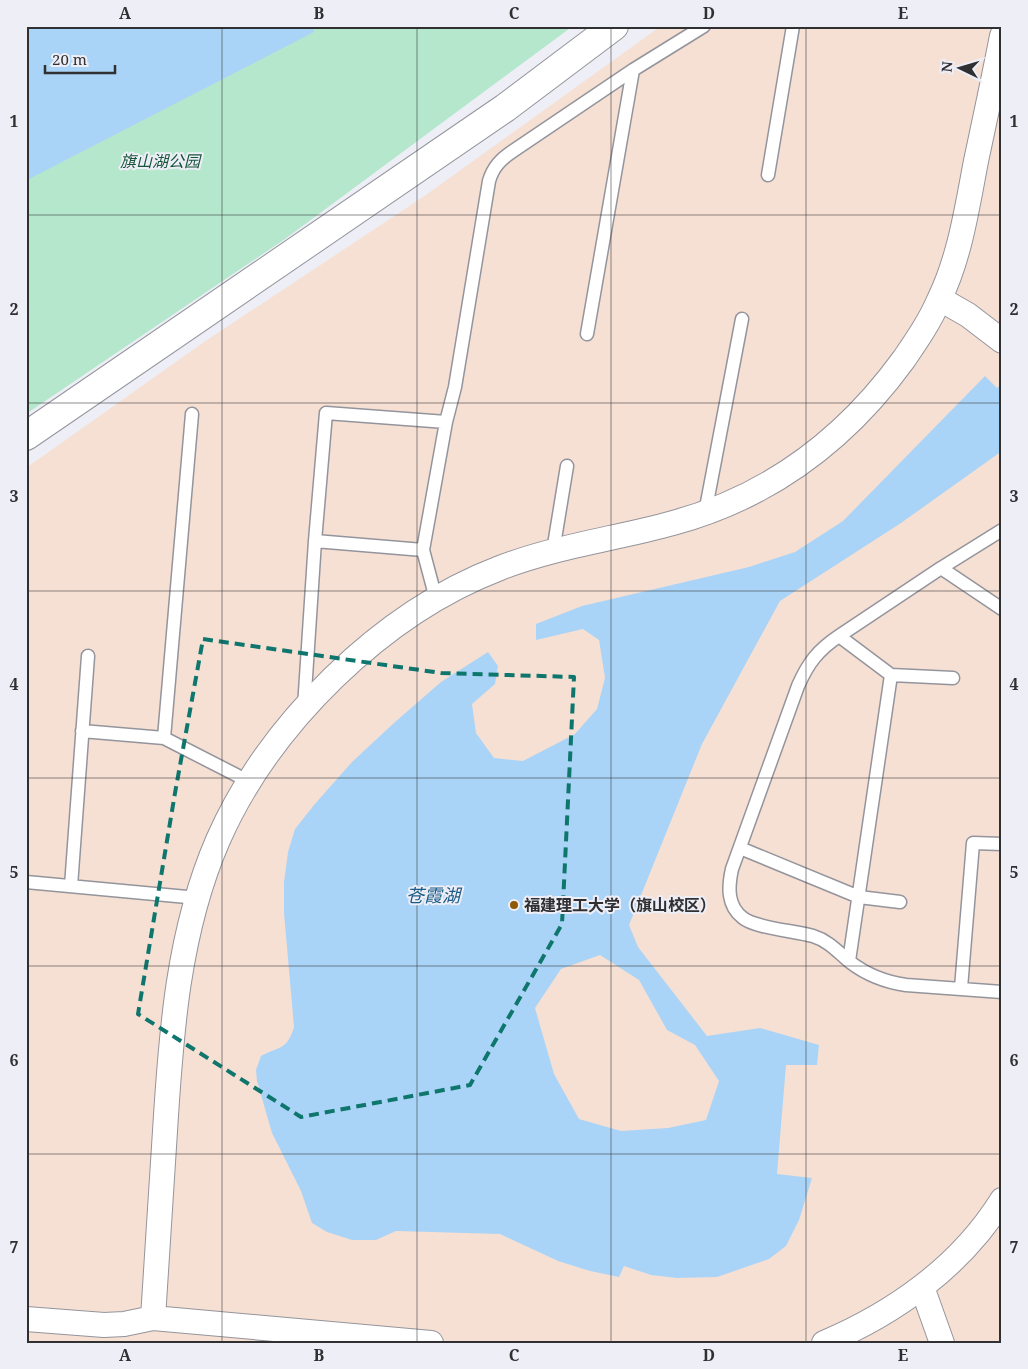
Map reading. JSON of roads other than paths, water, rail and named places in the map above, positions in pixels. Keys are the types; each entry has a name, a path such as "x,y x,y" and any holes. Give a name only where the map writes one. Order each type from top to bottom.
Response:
{"street":[{"path":"26,436 505,108 614,26"},
{"path":"153,1318 169,1063 186,941 204,876 220,836 248,781 261,761 304,710 342,670 385,633 436,599 499,568 553,551 652,529 705,513 744,496 791,470 834,437 857,416 895,371 926,325 940,298 954,261 968,208 999,64 1002,36"},
{"path":"940,298 968,315 1002,341"},
{"path":"824,1343 883,1313 942,1271 973,1239 993,1215 1002,1200"},
{"path":"922,1287 942,1343"},
{"path":"26,1319 104,1326 153,1318 422,1342"}],"lane":[{"path":"436,599 423,550 446,422 455,387 492,172 503,158 513,150 633,70 704,26"},
{"path":"768,175 793,26"},
{"path":"588,334 633,70"},
{"path":"705,513 742,319"},
{"path":"304,710 326,413 446,422"},
{"path":"164,738 192,414"},
{"path":"553,551 567,466"},
{"path":"1002,530 825,645 814,656 798,686 732,869 729,885 730,899 734,910 744,920 813,936 826,941 863,972 878,979 893,983 1002,992"},
{"path":"315,542 423,550"},
{"path":"941,568 1002,608"},
{"path":"839,636 891,675 953,678"},
{"path":"71,886 88,656"},
{"path":"849,961 891,675"},
{"path":"82,731 164,738 248,781"},
{"path":"961,988 973,843 1002,844"},
{"path":"740,848 859,897 900,902"},
{"path":"26,882 198,898"}],"water":[{"path":"26,26 313,26 314,32 26,182"},
{"name":"苍霞湖","path":"985,376 997,388 1002,383 1002,432 999,435 1002,439 1002,451 901,523 780,601 702,744 629,925 638,947 707,1036 760,1028 819,1045 817,1065 786,1065 777,1174 812,1178 799,1220 786,1246 769,1259 717,1277 677,1278 651,1275 624,1266 619,1277 590,1271 558,1261 500,1234 396,1231 376,1240 352,1240 327,1232 312,1223 301,1191 272,1133 257,1081 256,1070 261,1056 285,1044 289,1040 294,1027 284,913 284,882 288,852 295,829 352,762 395,722 441,682 488,652 498,666 495,684 472,704 476,733 494,758 523,761 575,734 597,709 605,678 599,640 583,629 536,640 536,624 582,606 749,567 795,552 843,521","holes":["600,955 639,980 667,1030 695,1045 719,1081 706,1120 668,1128 621,1131 579,1119 554,1074 535,1008 561,969"]}],"place":[{"name":"福建理工大学（旗山校区）","path":"514,905"}],"park label":[{"name":"旗山湖公园","path":"160,161"}]}
